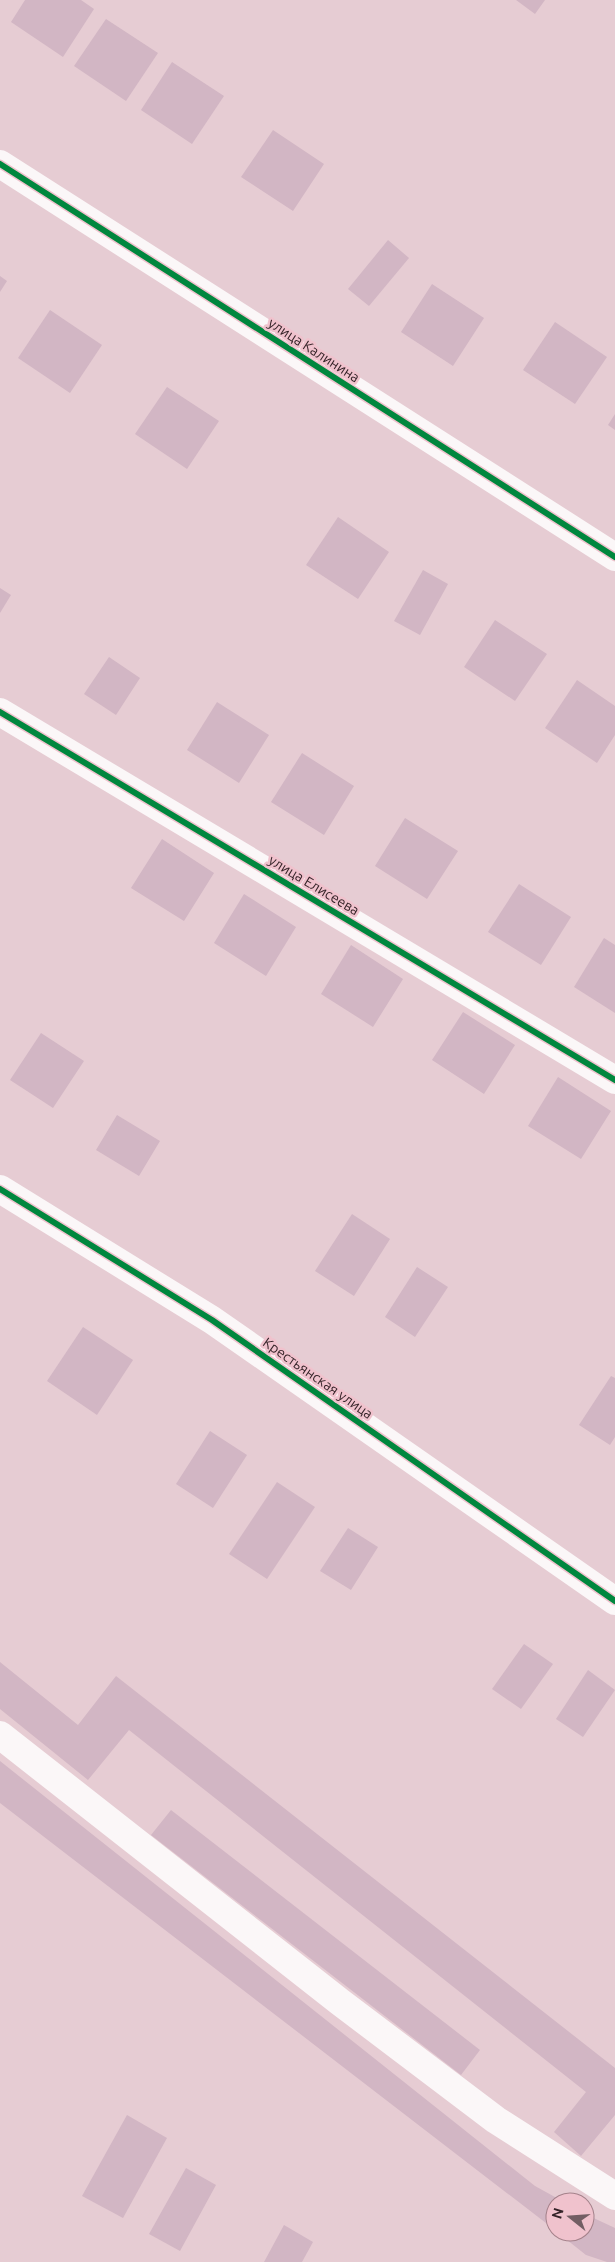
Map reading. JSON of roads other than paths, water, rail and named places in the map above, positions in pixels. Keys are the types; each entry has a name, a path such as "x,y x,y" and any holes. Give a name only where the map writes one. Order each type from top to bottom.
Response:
{"street":[{"name":"улица Калинина","path":"0,164 615,557"},
{"name":"улица Елисеева","path":"0,712 615,1080"},
{"name":"Крестьянская улица","path":"0,1188 212,1320 615,1600"},
{"path":"0,1735 340,2002 496,2120 615,2196"}]}
